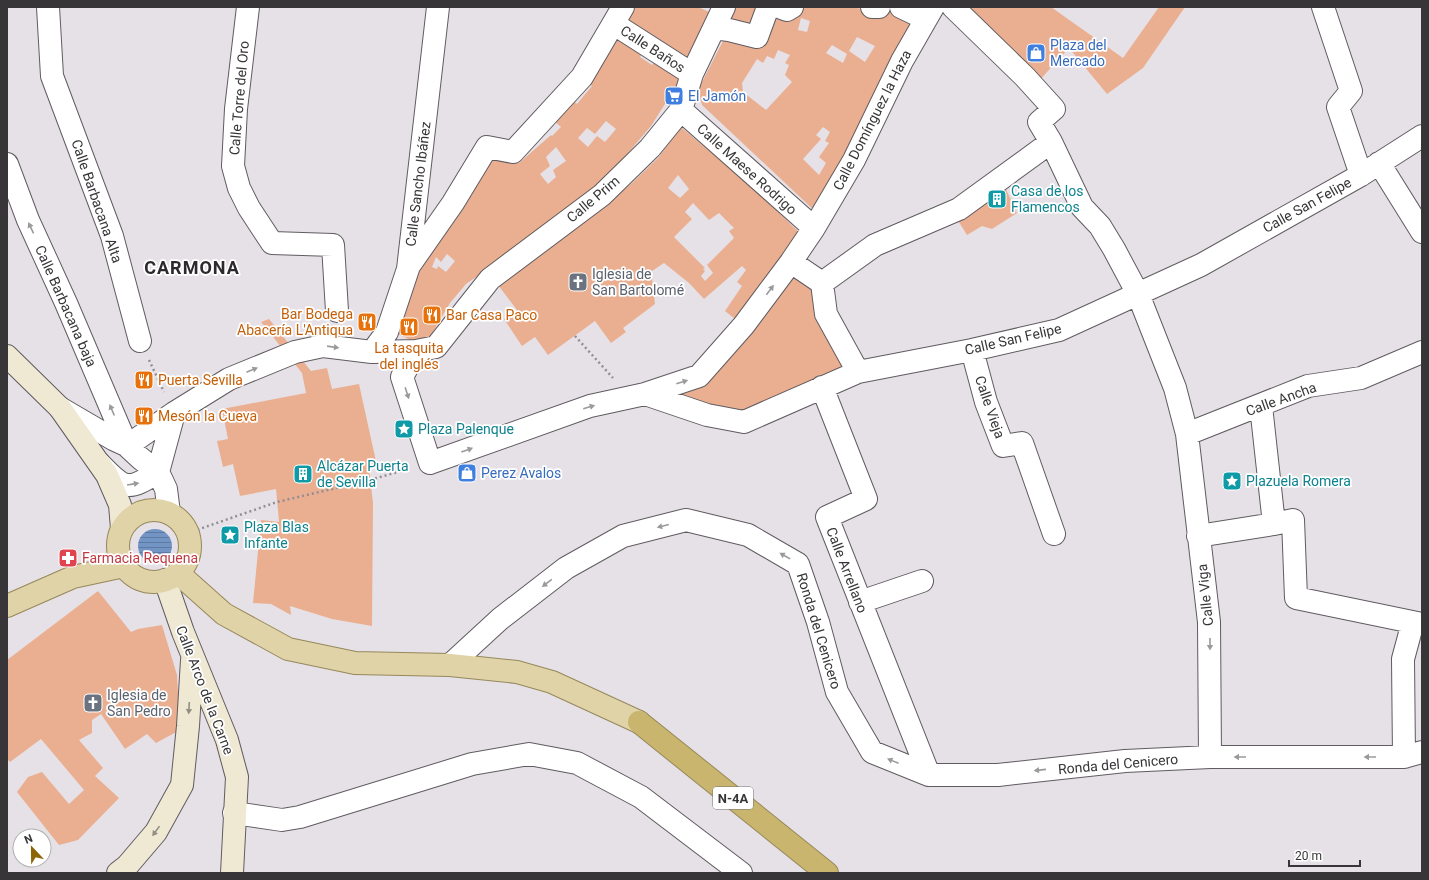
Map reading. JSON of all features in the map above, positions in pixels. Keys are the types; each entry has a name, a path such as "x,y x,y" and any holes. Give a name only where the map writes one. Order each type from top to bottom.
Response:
{"highway":[{"name":"N-4A","path":"639,722 827,873"}],"main road":[{"path":"148,510 158,510 169,513 180,521 188,533 190,543 189,554 185,564 171,576 154,582 142,580 132,574 124,566 120,557 118,548 122,528 129,520 148,510"},
{"path":"7,606 73,576 124,566"},
{"path":"171,576 224,614 288,649 355,663 450,665 517,672 552,682 639,722"}],"street":[{"name":"Calle Barbacana Alta","path":"48,7 52,76 112,236 140,341"},
{"name":"Calle Torre del Oro","path":"248,7 236,109 233,166 239,188 249,208 272,243 333,244 337,311"},
{"name":"Calle Sancho Ibáñez","path":"372,352 387,332 408,269 438,7"},
{"name":"Calle Prim","path":"127,446 174,413 229,379 291,354 324,346 372,352 416,350 436,347 490,278 602,195 650,148 681,110 692,74 724,7"},
{"path":"714,28 757,37 768,7"},
{"path":"779,7 787,10 792,7"},
{"path":"872,7 879,7"},
{"path":"900,7 929,13"},
{"name":"Calle Viga","path":"953,7 1025,77 1054,109 1039,122 1051,142 1082,207 1100,226 1138,294 1176,388 1187,434 1198,536 1210,622 1210,757"},
{"path":"1323,7 1351,91 1338,107 1361,175"},
{"name":"Calle Domínguez la Haza","path":"430,462 590,406 637,395 699,376 744,325 791,262 814,228 854,160 902,61 929,13"},
{"path":"408,269 453,203 487,147 513,152 582,77 619,16"},
{"name":"Calle Baños","path":"619,16 692,74"},
{"name":"Calle Maese Rodrigo","path":"681,110 814,228"},
{"name":"Calle San Felipe","path":"637,395 708,415 744,422 858,372 972,350 1059,330 1201,265 1361,175 1422,136"},
{"path":"822,283 875,245 959,209 1051,142"},
{"path":"1379,163 1422,232"},
{"name":"Calle Barbacana baja","path":"7,164 28,220 66,303 127,446"},
{"path":"791,262 822,283 826,314 858,372"},
{"path":"416,350 402,377 430,462"},
{"name":"Calle Vieja","path":"972,350 986,402 1003,446 1022,443 1054,534"},
{"name":"Calle Ancha","path":"1187,434 1261,406 1308,386 1361,378 1422,352"},
{"path":"7,356 60,408 107,475 120,505 122,528"},
{"name":"Calle Arrellano","path":"822,387 866,499 827,517 929,775"},
{"path":"1261,406 1274,524"},
{"path":"60,408 127,446 158,472 166,489 169,513"},
{"path":"93,455 115,479 125,485 142,483 158,472 174,413"},
{"name":"Ronda del Cenicero","path":"450,665 500,619 566,568 623,536 686,520 748,535 798,564 818,622 837,692 872,752 929,775 998,775 1125,761 1210,757 1413,755"},
{"path":"1198,536 1292,520 1296,598 1417,623 1403,659 1413,755"},
{"name":"Calle Arco de la Carne","path":"171,576 192,655 229,747 237,777 232,873"},
{"path":"860,602 922,581"},
{"path":"118,873 127,866 156,832 182,785 188,726 192,655"},
{"path":"234,813 282,820 300,817 472,764 529,754 577,763 641,797 741,873"}],"path":[{"path":"575,336 637,395"},
{"path":"140,341 174,413"},
{"path":"188,533 277,502 378,478 430,462"}],"water":[{"path":"155,529 167,534 172,546 167,558 155,563 143,558 138,546 143,534"}],"building":[{"path":"626,7 698,7 714,14 690,68 618,24"},
{"path":"732,7 764,7 756,34 726,23"},
{"path":"851,7 874,11 886,16 889,7 893,7 918,18 817,213 702,105 698,90 727,33 741,36 770,8","holes":["801,18 810,21 807,32 798,30","857,37 875,46 865,62 849,51","832,45 847,54 843,63 826,53","778,50 790,55 785,63 789,65 785,75 792,82 766,110 743,92 742,83 757,59 763,63 767,56 774,59","823,127 830,132 825,141 829,143 819,157 826,163 819,175 803,159 821,139 816,135"]},
{"name":"Plaza del Mercado","path":"966,7 1051,7 1123,58 1159,7 1185,7 1143,68 1107,94 1069,48 1037,83"},
{"path":"619,30 646,48 640,57 652,65 658,56 684,74 651,126 604,181 522,245 466,284 450,303 424,347 394,332 417,266 491,151 513,157 519,163 561,127 552,119 570,98 577,104 592,86 584,81","holes":["606,121 616,129 605,142 597,136 588,147 578,138 587,128 595,134","556,147 566,161 553,170 556,177 548,184 540,174 550,166 546,157","447,254 455,261 446,272 438,266 437,269 432,267 436,257 441,262"]},
{"path":"681,127 754,189 801,234 739,322 725,311 742,286 737,282 746,270 742,266 704,299 689,283 664,263 649,273 652,278 655,304 623,328 626,332 611,343 595,321 548,355 535,337 522,346 504,319 517,310 498,285 600,209 631,184 658,158","holes":["678,175 689,189 680,198 668,188","693,203 709,220 719,213 734,228 729,231 734,238 707,265 713,273 705,281 701,276 705,271 703,269 705,268 674,237 692,219 685,212"]},
{"name":"Casa de los Flamencos","path":"1004,185 1017,213 992,229 982,226 967,235 957,219"},
{"path":"797,274 817,288 845,368 738,415 680,397"},
{"name":"Alcázar Puerta de Sevilla","path":"269,319 311,371 327,368 332,389 359,384 377,466 369,468 373,503 372,626 332,619 290,606 291,615 271,604 253,603 261,520 279,522 276,489 240,496 233,464 223,467 217,441 228,439 222,409 306,393 302,373 261,322"},
{"name":"Iglesia de San Pedro","path":"98,591 131,632 138,629 162,625 177,675 180,730 156,743 147,734 125,749 101,714 92,720 92,733 79,740 103,768 95,776 119,798 78,840 59,845 52,836 52,828 46,828 17,792 28,777 42,772 69,804 84,790 41,739 10,762 7,759 7,660"}],"place":[{"name":"Plaza del Mercado","path":"1036,53"},
{"name":"El Jamón","path":"674,96"},
{"name":"Casa de los Flamencos","path":"997,199"},
{"name":"Iglesia de San Bartolomé","path":"578,282"},
{"name":"Bar Casa Paco","path":"432,315"},
{"name":"Bar Bodega Abacería L'Antiqua","path":"367,322"},
{"name":"La tasquita del inglés","path":"409,327"},
{"name":"Puerta Sevilla","path":"144,380"},
{"name":"Mesón la Cueva","path":"144,416"},
{"name":"Plaza Palenque","path":"404,429"},
{"name":"Perez Avalos","path":"467,473"},
{"name":"Alcázar Puerta de Sevilla","path":"303,474"},
{"name":"Plazuela Romera","path":"1232,481"},
{"name":"Plaza Blas Infante","path":"230,535"},
{"name":"Farmacia Requena","path":"68,558"},
{"name":"Iglesia de San Pedro","path":"93,703"}],"district":[{"name":"CARMONA","path":"192,267"}]}
